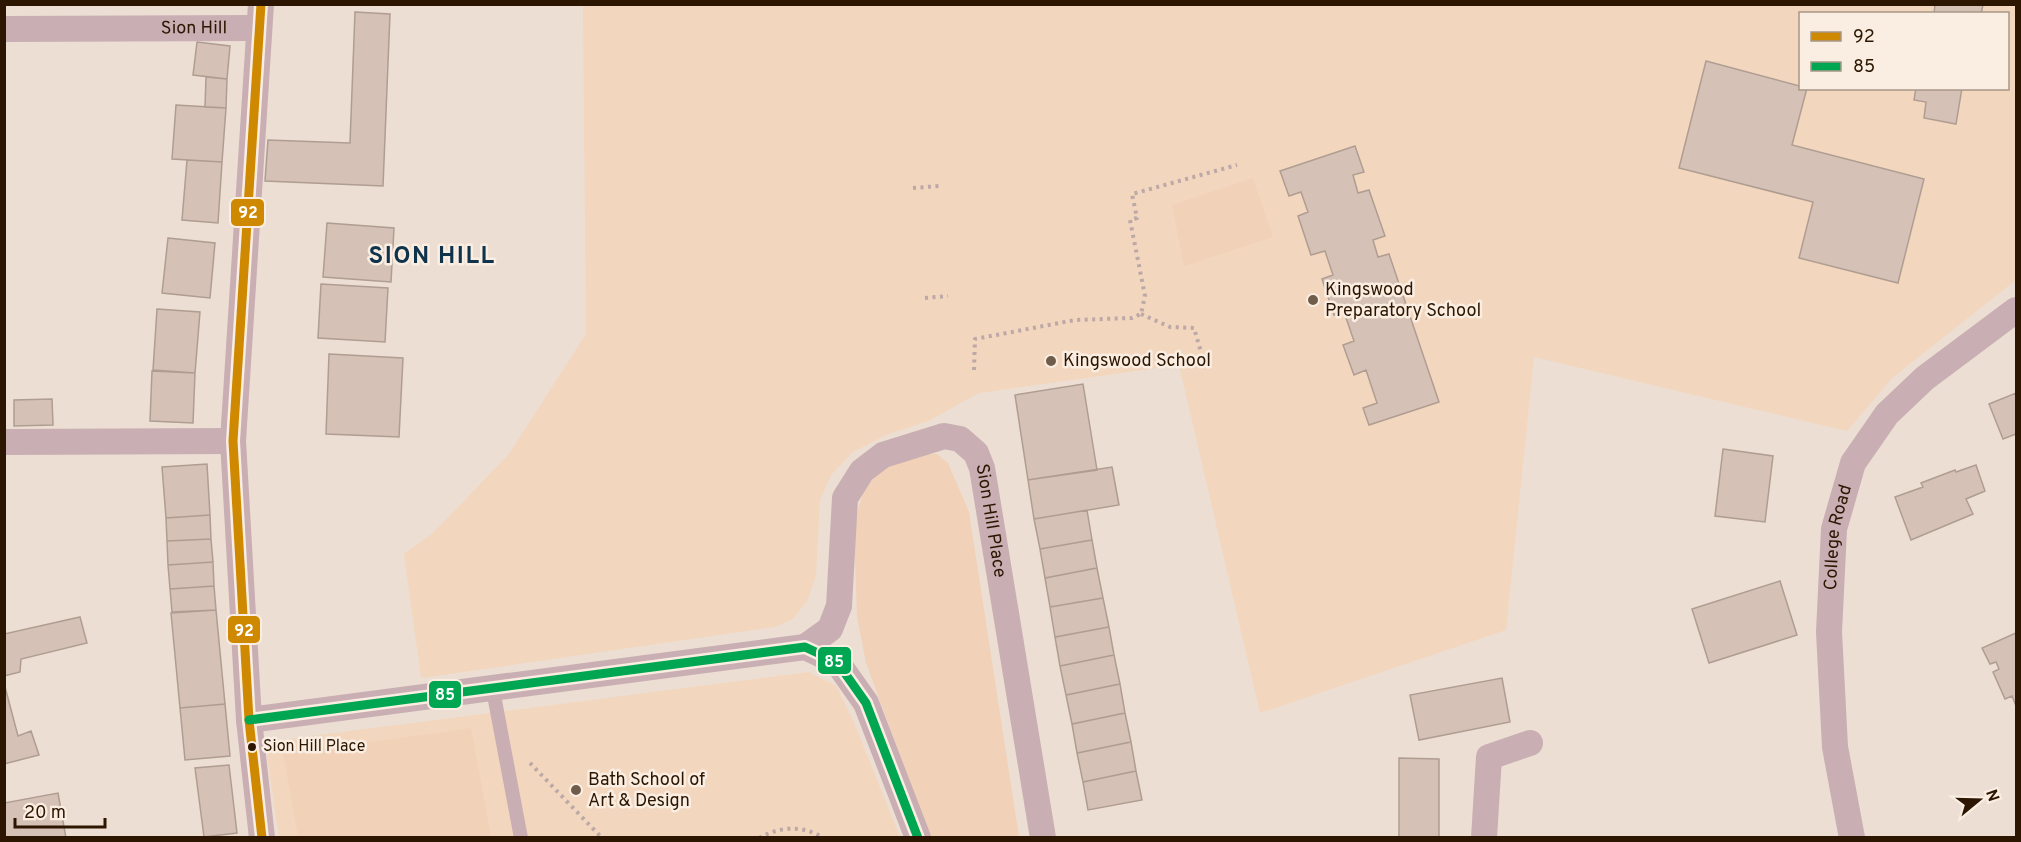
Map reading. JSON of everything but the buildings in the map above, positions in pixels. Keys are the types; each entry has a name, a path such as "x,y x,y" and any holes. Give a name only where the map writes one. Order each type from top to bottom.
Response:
{"street":[{"name":"Sion Hill","path":"4,29 260,16 233,441 249,720 262,837"},
{"name":"College Road","path":"1852,837 1835,747 1829,632 1834,529 1853,463 1887,414 1925,378 2016,310"},
{"name":"Sion Hill Place","path":"806,647 830,629 838,606 845,498 862,471 883,455 944,436 960,439 976,453 982,468 1043,837"},
{"path":"4,442 233,441"},
{"path":"249,720 493,690 806,647 837,662 866,703 918,837"},
{"path":"1484,837 1489,757 1530,743"}],"lane":[{"path":"493,690 521,837"}],"path":[{"path":"1141,314 1145,296 1130,220 1137,218 1132,194 1237,165"},
{"path":"913,188 939,186"},
{"path":"925,298 948,296"},
{"path":"974,370 975,339 1074,320 1132,318 1141,314 1170,327 1194,328 1201,352"},
{"path":"501,735 602,837"},
{"path":"759,837 788,827 824,837"}],"shaded area":[{"name":"Kingswood School","path":"583,5 2016,5 2016,280 1892,378 1847,431 1534,357 1506,630 1260,713 1179,365 979,393 928,421 886,435 853,452 832,474 820,499 816,576 807,601 793,619 775,627 421,678 404,554 433,533 509,454 586,334"},
{"path":"1253,178 1273,237 1184,266 1172,205"},
{"path":"923,454 937,454 948,463 969,512 1019,837 930,837 866,663 857,617 854,525 863,492 880,470"},
{"name":"Bath School of Art & Design","path":"809,672 836,686 852,718 900,837 279,837 265,742"},
{"path":"471,728 491,837 298,837 283,754"}],"transit line":[{"name":"92","path":"261,4 233,441 249,720 262,838"},
{"name":"85","path":"249,720 805,647 837,662 866,703 918,838"}],"place":[{"name":"Kingswood Preparatory School","path":"1313,300"},
{"name":"Kingswood School","path":"1051,361"},
{"name":"Sion Hill Place","path":"252,747"},
{"name":"Bath School of Art & Design","path":"576,790"}],"district":[{"name":"SION HILL","path":"432,257"}]}
